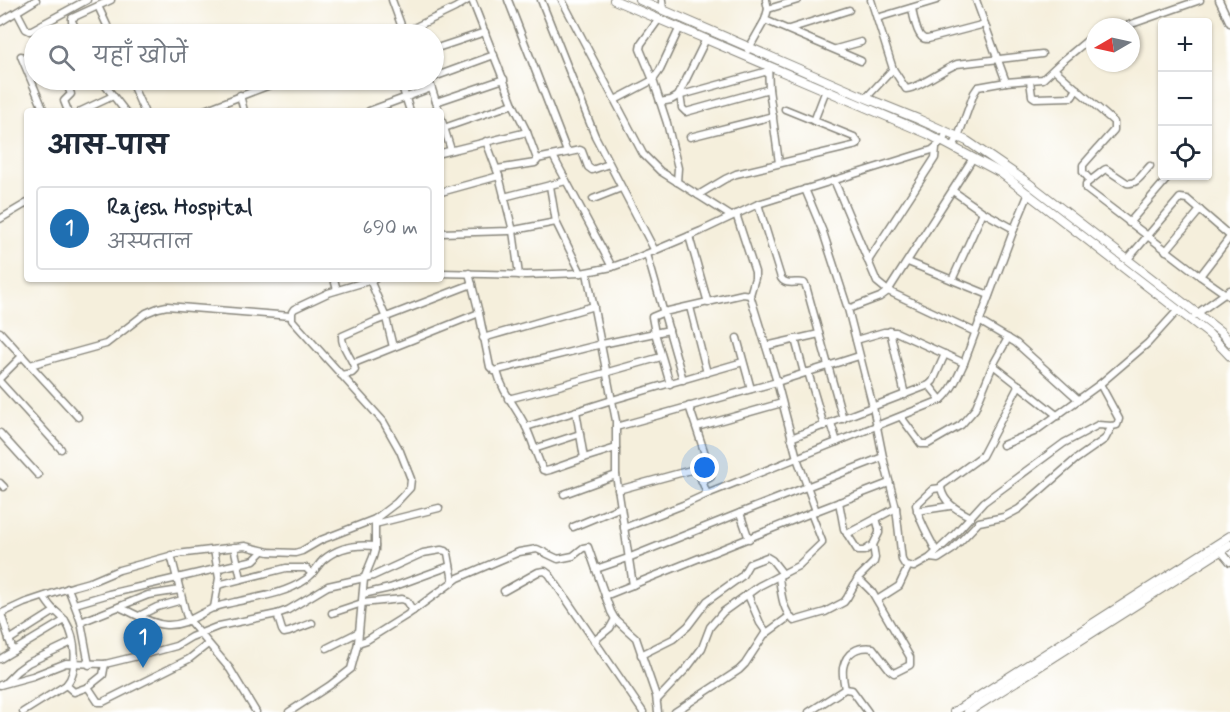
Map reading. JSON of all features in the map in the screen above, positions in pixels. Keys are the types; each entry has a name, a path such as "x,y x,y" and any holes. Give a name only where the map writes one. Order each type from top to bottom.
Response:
{"main road":[{"path":"614,0 680,27 768,68 928,134 939,145 952,147 1001,173 1209,334 1230,356"},
{"path":"640,0 967,141 1033,187 1197,313 1230,342"},
{"path":"954,712 1230,536"},
{"path":"968,712 1230,545"}],"street":[{"path":"0,22 36,0"},
{"path":"45,24 87,0"},
{"path":"73,24 72,18 111,0"},
{"path":"392,0 399,24"},
{"path":"428,24 470,0 537,159"},
{"path":"508,0 567,152"},
{"path":"541,0 595,135 655,250"},
{"path":"562,0 643,154 660,171 733,215 755,272 750,295 822,541 802,564 759,586 726,610 713,623 702,648 657,700"},
{"path":"662,0 663,10"},
{"path":"745,56 765,20 768,9 766,0"},
{"path":"768,9 798,0"},
{"path":"872,0 893,69 906,89 957,64 1042,54"},
{"path":"877,18 937,0"},
{"path":"976,0 1006,82"},
{"path":"1140,21 1200,0"},
{"path":"1219,0 1230,23"},
{"path":"98,6 106,24"},
{"path":"912,8 918,31 923,39 985,24"},
{"path":"789,30 849,10"},
{"path":"17,12 24,24"},
{"path":"659,18 640,49 667,123 678,168 677,182"},
{"path":"765,20 861,61"},
{"path":"615,100 652,80 660,70 680,27"},
{"path":"444,46 485,32"},
{"path":"706,39 679,95 684,111 689,112 769,89"},
{"path":"835,50 861,42"},
{"path":"952,147 978,87 1043,79 1086,42"},
{"path":"444,72 494,55"},
{"path":"21,56 24,63"},
{"path":"660,102 768,68 779,163"},
{"path":"866,98 893,69"},
{"path":"1054,69 1114,122 1114,130 1083,165 1083,172 1090,180"},
{"path":"436,102 504,79"},
{"path":"1030,81 1032,96 1035,98 1072,97 1077,89"},
{"path":"36,90 44,108"},
{"path":"67,108 64,101 71,94 69,90"},
{"path":"108,90 123,108"},
{"path":"135,90 143,108"},
{"path":"209,108 254,90"},
{"path":"403,90 409,108"},
{"path":"377,108 425,90"},
{"path":"432,90 438,108"},
{"path":"814,121 826,90"},
{"path":"240,95 243,108"},
{"path":"87,108 113,96"},
{"path":"451,150 444,128 513,104"},
{"path":"698,195 730,176 857,145 857,139 854,137 785,109"},
{"path":"690,137 773,116"},
{"path":"444,152 527,132"},
{"path":"868,261 935,158 939,145 947,132"},
{"path":"486,141 498,172 513,231 519,274"},
{"path":"444,273 584,273 612,267 689,236 758,204 939,145"},
{"path":"444,191 498,172 535,163 537,159 577,150 582,151 588,167 592,170 609,164"},
{"path":"553,156 612,267"},
{"path":"848,309 880,297 888,291 974,158"},
{"path":"1150,166 1134,184 1127,183 1106,170 1101,171 1085,186 1088,192 1166,251 1228,294 1197,313 1190,320"},
{"path":"834,180 878,282 888,291 975,332"},
{"path":"1129,223 1166,180"},
{"path":"504,197 566,181"},
{"path":"550,186 556,222 584,273 602,344 616,427 616,475 633,585"},
{"path":"624,528 901,417 945,397 964,363 1014,230 1033,187"},
{"path":"593,199 621,188"},
{"path":"805,189 823,232 848,309 896,508 902,560 908,567 914,567 930,558 984,502 1068,440 1098,425 1117,425 1119,419 1100,384"},
{"path":"953,191 1014,230"},
{"path":"1128,260 1180,198 1187,200 1200,210 1230,237 1200,276"},
{"path":"758,204 781,278 786,282 801,282 806,286 843,419"},
{"path":"0,219 24,205"},
{"path":"1166,251 1200,210"},
{"path":"952,280 983,212"},
{"path":"444,233 513,231 556,222"},
{"path":"689,236 708,303"},
{"path":"647,254 683,380"},
{"path":"908,262 989,295"},
{"path":"469,273 490,367 494,371 669,330"},
{"path":"335,282 337,290"},
{"path":"289,712 351,669 358,643 364,579 373,558 375,546 375,522 410,488 411,479 404,458 386,426 309,340 291,316 294,309 337,290 366,282"},
{"path":"374,282 393,347"},
{"path":"341,375 355,370 354,363 342,342 342,336 472,284"},
{"path":"670,384 652,317 664,312 743,294 750,295"},
{"path":"30,365 106,344 146,313 167,306 291,316"},
{"path":"483,338 594,306"},
{"path":"690,307 707,373"},
{"path":"1003,445 1034,432 1100,384 1148,343 1178,310"},
{"path":"354,363 479,313"},
{"path":"980,321 1021,347 1079,400"},
{"path":"856,340 890,331 896,332 964,363"},
{"path":"890,331 905,394"},
{"path":"0,332 78,417"},
{"path":"766,346 819,333"},
{"path":"737,338 751,389"},
{"path":"901,417 921,444 928,444 961,424 975,409 993,365 1008,338"},
{"path":"795,339 827,424 837,442"},
{"path":"791,438 929,385 945,354"},
{"path":"22,356 0,380 61,449"},
{"path":"616,427 777,382 859,356"},
{"path":"508,399 661,357"},
{"path":"526,427 743,362"},
{"path":"993,365 1058,416"},
{"path":"497,371 508,399 526,427 543,470 546,471 616,448"},
{"path":"929,385 941,400"},
{"path":"971,517 950,506 942,495 942,485 982,456 1019,385"},
{"path":"697,427 782,403"},
{"path":"689,406 711,472 711,477 702,482"},
{"path":"576,411 584,458"},
{"path":"930,558 938,559 952,550 979,522 1004,518 1019,509 1105,438 1112,426"},
{"path":"0,433 38,476"},
{"path":"534,449 580,434"},
{"path":"596,569 883,458"},
{"path":"618,489 691,470 697,472 707,494"},
{"path":"564,494 616,475"},
{"path":"605,596 889,483"},
{"path":"936,551 919,519 917,503 933,489 941,488"},
{"path":"838,502 844,529 858,551 864,551 873,545 879,533 876,518"},
{"path":"917,512 950,506"},
{"path":"573,527 621,507"},
{"path":"13,651 0,614 24,603 137,564 171,555 245,546 263,551 295,553 321,540 375,522 439,508"},
{"path":"847,534 896,508"},
{"path":"740,513 749,539"},
{"path":"119,607 164,625 190,621 214,608 280,591 305,580 323,560 337,551 358,545 375,546"},
{"path":"641,655 673,639 688,626 707,601 742,576 749,564 764,557 769,558 781,576 783,599 791,619 797,621 820,614 844,602 858,578 874,562 873,545"},
{"path":"234,547 241,578"},
{"path":"358,643 367,640 413,611 453,581 519,552 537,549 558,559 573,556 588,547 611,612 615,619 634,634 657,700 658,712"},
{"path":"214,550 218,568 218,585 214,608"},
{"path":"75,603 254,560 263,551"},
{"path":"2,684 33,676 66,663 105,664 176,646 219,626 288,610 328,586 364,579 413,556 427,552 446,551 453,581"},
{"path":"1221,551 1230,561"},
{"path":"171,555 186,614 230,669 256,712"},
{"path":"363,594 390,588 450,566"},
{"path":"218,585 286,568 303,567 312,574"},
{"path":"877,600 899,586 908,567"},
{"path":"504,591 538,572 545,571 549,574 643,712"},
{"path":"845,689 843,668 849,654 853,651 873,648 894,673 911,663 910,657 877,600 858,578"},
{"path":"68,588 81,622 89,665"},
{"path":"81,622 150,594 180,590"},
{"path":"748,595 758,620 767,633"},
{"path":"23,712 66,686 75,663 68,626 44,597"},
{"path":"139,615 182,600"},
{"path":"332,613 362,603 405,600 413,611"},
{"path":"9,640 55,610"},
{"path":"277,614 284,633 312,622"},
{"path":"675,712 739,670 767,633 790,616"},
{"path":"594,640 610,628 615,619"},
{"path":"0,660 65,620"},
{"path":"327,648 359,632"},
{"path":"2,684 28,663 72,642"},
{"path":"88,687 96,700 103,702 189,659 208,644"},
{"path":"66,686 74,692 88,687 103,675 105,664"},
{"path":"808,712 845,689 852,690 868,712"}],"place":[{"name":"Rajesh Hospital","path":"143,668"}]}
